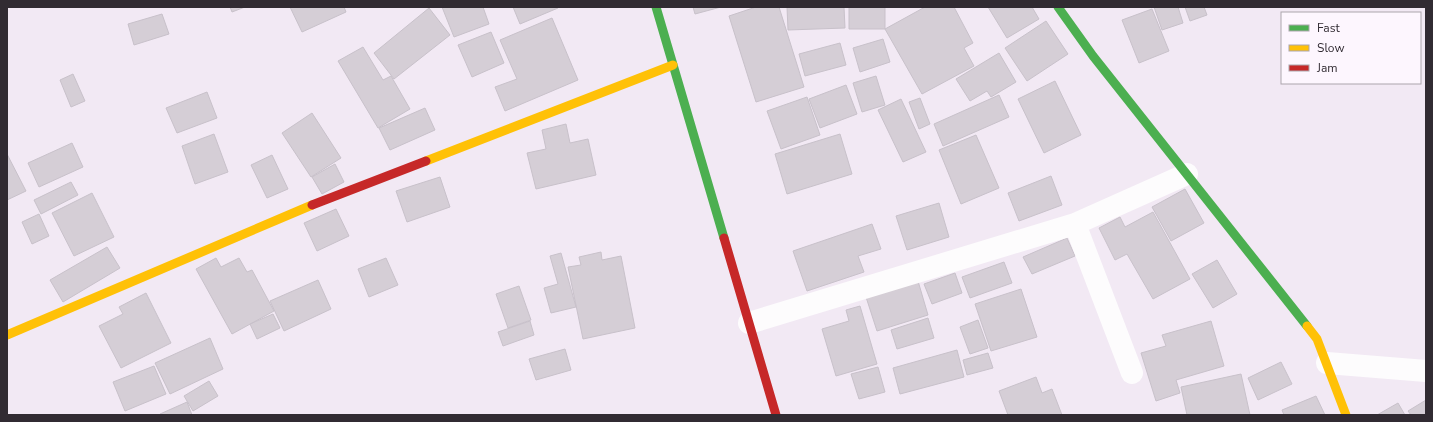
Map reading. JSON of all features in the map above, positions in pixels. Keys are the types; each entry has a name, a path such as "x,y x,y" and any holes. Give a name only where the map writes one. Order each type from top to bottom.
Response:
{"main road":[{"path":"656,7 776,415"},
{"path":"1058,7 1093,56 1317,339 1346,415"},
{"path":"7,335 293,213 673,65"}],"street":[{"path":"749,323 1075,224 1187,174"},
{"path":"1075,224 1132,373"},
{"path":"1327,363 1426,370"}],"building":[{"path":"230,7 245,7 232,12"},
{"path":"290,7 344,7 346,12 302,32"},
{"path":"442,7 483,7 489,24 454,37"},
{"path":"513,7 557,7 558,8 520,24"},
{"path":"693,7 721,7 695,14"},
{"path":"756,7 779,7 804,87 756,102 729,16"},
{"path":"787,7 844,7 845,28 788,30"},
{"path":"849,7 885,7 885,29 849,29"},
{"path":"925,7 954,7 973,43 964,48 974,66 922,94 885,29"},
{"path":"988,7 1032,7 1039,19 1007,38"},
{"path":"1154,7 1178,7 1183,23 1162,30"},
{"path":"1185,7 1204,7 1207,15 1190,21"},
{"path":"429,8 450,35 394,79 374,53"},
{"path":"1152,9 1169,51 1139,63 1122,20"},
{"path":"162,14 169,34 134,45 128,24"},
{"path":"552,18 578,80 505,111 495,87 517,79 500,40"},
{"path":"1046,21 1068,54 1027,81 1005,48"},
{"path":"491,32 504,63 472,77 458,45"},
{"path":"883,39 890,62 860,72 853,48"},
{"path":"840,43 846,65 805,76 799,54"},
{"path":"363,47 383,80 391,76 410,109 378,128 338,61"},
{"path":"999,53 1016,82 991,97 987,91 970,101 956,79"},
{"path":"73,74 85,101 71,107 60,80"},
{"path":"876,76 885,105 862,112 853,83"},
{"path":"1055,81 1081,135 1044,153 1018,99"},
{"path":"846,85 857,114 820,128 809,99"},
{"path":"207,92 217,118 177,133 166,108"},
{"path":"999,95 1009,117 943,146 934,124"},
{"path":"807,97 820,135 781,149 767,111"},
{"path":"920,98 930,124 919,129 909,102"},
{"path":"901,99 926,152 903,162 878,110"},
{"path":"425,108 435,130 390,150 379,128"},
{"path":"312,113 341,158 311,177 282,133"},
{"path":"566,124 570,143 588,139 596,175 536,189 527,153 546,149 542,130"},
{"path":"214,134 228,172 195,184 182,146"},
{"path":"840,134 852,174 787,194 775,154"},
{"path":"976,135 999,188 961,204 939,150"},
{"path":"72,143 83,167 39,187 28,163"},
{"path":"7,154 26,191 7,200"},
{"path":"272,155 288,189 267,198 251,165"},
{"path":"335,164 344,182 322,194 312,177"},
{"path":"1051,176 1062,205 1019,221 1008,193"},
{"path":"440,177 450,207 407,222 396,191"},
{"path":"71,182 78,195 41,214 34,200"},
{"path":"1185,189 1204,223 1171,241 1152,207"},
{"path":"92,193 114,237 74,256 52,213"},
{"path":"939,203 949,237 907,250 896,216"},
{"path":"336,209 349,236 317,251 304,223"},
{"path":"1153,212 1190,279 1153,299 1127,254 1115,260 1099,228 1120,217 1125,227"},
{"path":"39,214 49,236 32,244 22,222"},
{"path":"872,224 881,249 858,256 864,272 807,291 793,251"},
{"path":"1067,238 1075,256 1032,274 1023,257"},
{"path":"107,247 120,268 63,302 50,280"},
{"path":"601,252 602,260 621,256 635,328 583,339 568,267 581,265 579,257"},
{"path":"561,253 576,307 551,313 544,288 558,284 550,256"},
{"path":"216,258 221,267 239,258 247,272 252,270 274,311 232,334 196,269"},
{"path":"386,258 398,285 369,297 358,269"},
{"path":"1217,260 1237,294 1213,308 1192,274"},
{"path":"1004,262 1012,283 970,298 962,277"},
{"path":"955,273 962,293 932,304 924,284"},
{"path":"318,280 331,309 284,331 270,301"},
{"path":"918,281 928,315 877,331 866,297"},
{"path":"519,286 531,320 508,328 496,294"},
{"path":"1021,289 1037,337 991,351 975,304"},
{"path":"146,293 171,343 121,368 99,326 123,314 119,307"},
{"path":"860,306 877,364 836,376 822,329 849,321 846,310"},
{"path":"273,314 280,328 257,339 250,324"},
{"path":"928,318 934,338 897,349 891,330"},
{"path":"978,320 988,348 970,354 960,327"},
{"path":"530,321 534,335 503,346 498,332"},
{"path":"1211,321 1224,366 1176,380 1180,393 1156,401 1141,353 1166,346 1162,335"},
{"path":"210,338 223,369 170,394 155,363"},
{"path":"565,349 571,370 536,380 529,359"},
{"path":"957,350 964,377 900,394 893,368"},
{"path":"988,353 993,368 967,375 963,360"},
{"path":"1281,362 1292,384 1258,400 1248,378"},
{"path":"154,366 166,394 125,411 113,382"},
{"path":"878,367 885,392 859,399 851,374"},
{"path":"1241,374 1250,415 1187,415 1181,387"},
{"path":"1036,377 1042,393 1052,389 1062,415 1008,415 999,391"},
{"path":"209,381 218,396 193,411 184,396"},
{"path":"1316,396 1325,415 1284,415 1282,410"},
{"path":"1426,400 1426,415 1411,415 1408,411"},
{"path":"187,402 192,415 160,414"},
{"path":"1398,403 1405,415 1377,415"}],"traffic: fast":[{"path":"656,7 724,238"},
{"path":"1058,7 1093,56 1307,326"}],"traffic: slow":[{"path":"426,161 673,65"},
{"path":"7,335 312,205"},
{"path":"1307,326 1317,339 1346,415"}],"traffic: jam":[{"path":"312,205 426,161"},
{"path":"724,238 776,415"}]}
